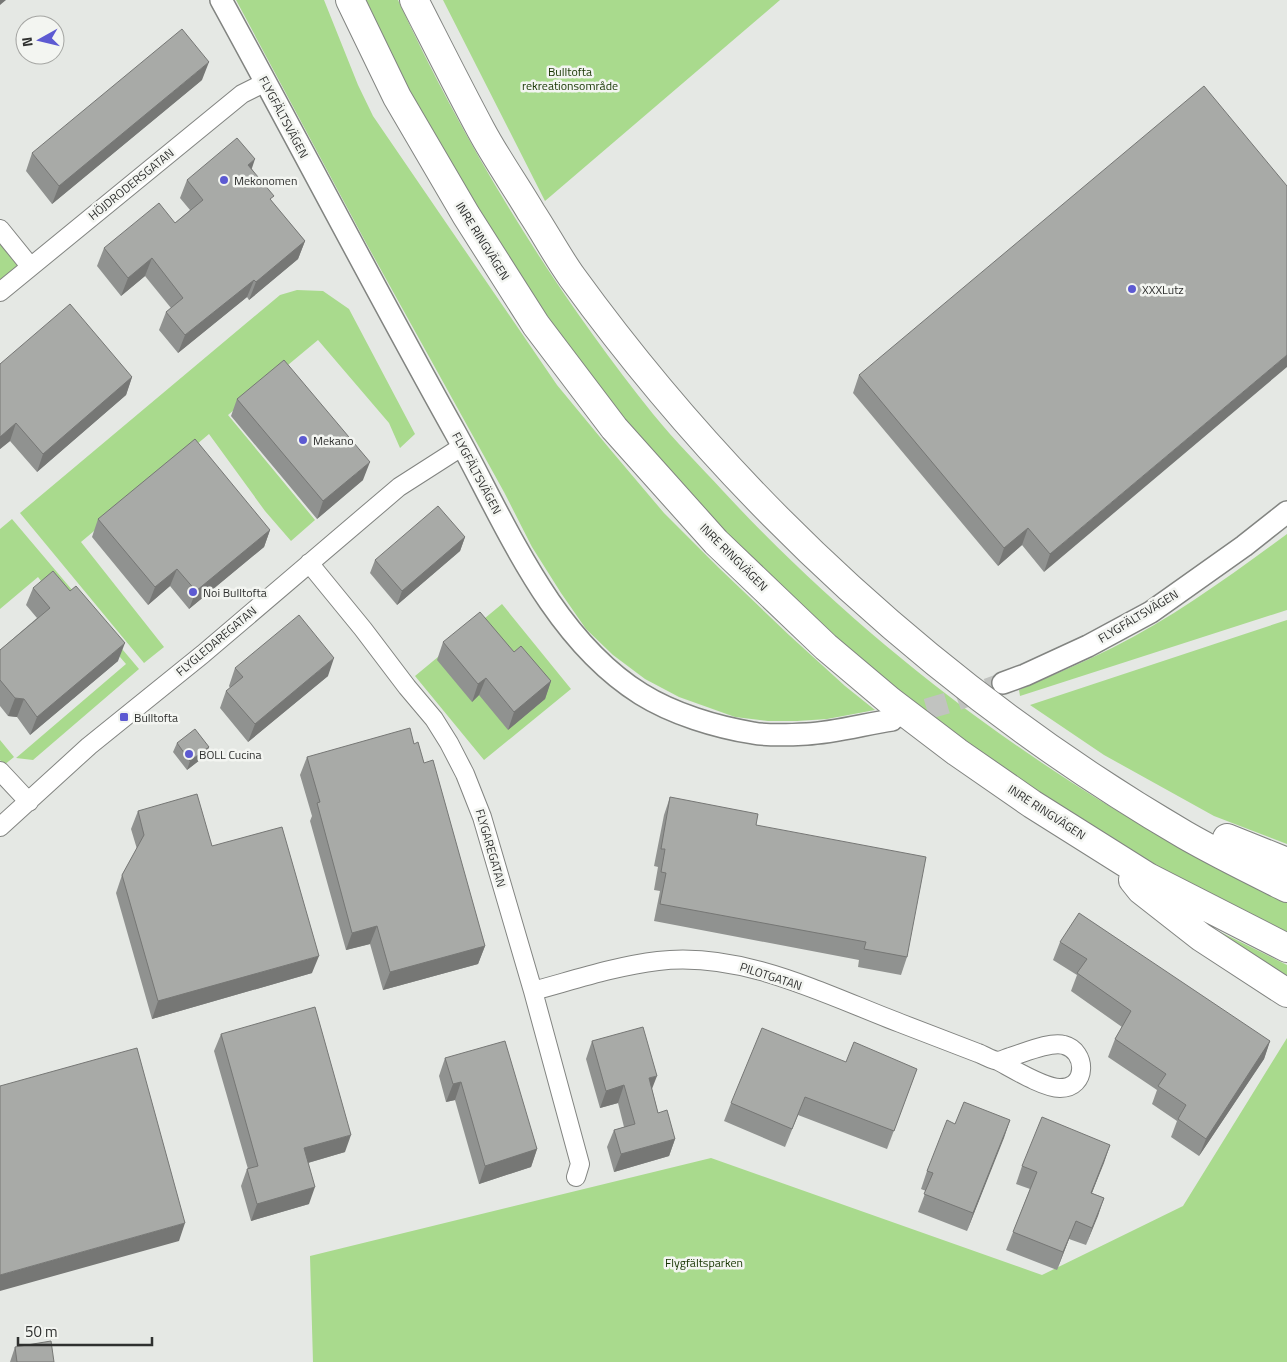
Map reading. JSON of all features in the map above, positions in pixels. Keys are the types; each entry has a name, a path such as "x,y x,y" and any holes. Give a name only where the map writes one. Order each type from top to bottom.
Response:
{"highway":[{"name":"INRE RINGVÄGEN","path":"350,0 397,97 466,216 536,325 614,428 716,542 826,647 890,701 957,752 1032,804 1108,850 1148,877 1287,948"},
{"path":"414,0 482,132 570,274 673,406 737,477 843,581 891,625 1000,712 1071,763 1188,836 1287,888"},
{"path":"1071,763 1106,770 1188,819 1249,848 1287,862"},
{"path":"1108,850 1141,890 1201,937 1287,993"}],"street":[{"name":"FLYGFÄLTSVÄGEN","path":"221,0 463,446 492,504 543,590 574,634 607,668 641,694 689,718 754,734 809,734 892,720"},
{"name":"HÖJDRODERSGATAN","path":"0,292 242,94 266,82"},
{"path":"0,229 30,266"},
{"name":"FLYGLEDAREGATAN","path":"0,827 89,746 203,654 399,486 463,446"},
{"name":"FLYGFÄLTSVÄGEN","path":"1003,683 1088,646 1151,612 1244,546 1287,512"},
{"name":"FLYGAREGATAN","path":"309,563 434,719 454,751 473,790 533,991 580,1164 576,1177"},
{"path":"0,771 29,802"},
{"name":"PILOTGATAN","path":"533,991 604,972 659,961 694,960 735,964 774,974 998,1061"}],"green space":[{"path":"236,0 324,0 358,85 373,116 557,385 664,513 789,635 845,686 875,710 827,719 797,721 768,721 735,717 679,697 645,679 613,655 586,629 532,547 504,492 365,241"},
{"path":"366,0 398,0 452,109 482,162 513,215 580,317 661,424 762,532 803,572 888,647 932,683 1024,751 1097,799 1150,830 1287,902 1287,934 1142,860 1010,775 882,679 737,545 594,382 516,274 410,92"},
{"name":"Bulltofta rekreationsområde","path":"443,0 780,0 545,201"},
{"path":"0,236 25,266 0,287"},
{"path":"297,290 323,291 349,309 415,434 400,448 389,423 318,340 228,415 315,520 291,541 265,511 209,434 81,542 164,647 144,663 20,513 280,295"},
{"path":"12,519 139,669 33,760 16,758 126,664 71,600 44,585 38,577 0,609 0,529"},
{"path":"1287,534 1287,610 1020,696 1019,690 1101,654 1158,623 1223,580"},
{"path":"502,604 571,689 484,760 415,676"},
{"path":"1287,620 1287,844 1214,816 1104,755 1030,705"},
{"path":"0,740 14,757 4,765 0,760"},
{"path":"1186,915 1287,965 1287,983"},
{"name":"Flygfältsparken","path":"1287,1038 1287,1362 313,1362 310,1256 711,1158 1042,1275 1183,1206"}],"building":[{"path":"182,29 209,62 59,186 32,153"},
{"name":"XXXLutz","path":"1204,86 1287,186 1287,355 1050,554 1028,528 1004,548 859,375"},
{"path":"237,138 255,159 248,165 274,196 270,199 305,241 256,282 254,280 185,335 166,312 183,298 152,258 128,278 104,248 159,203 175,223 203,200 187,180"},
{"path":"70,304 132,377 43,454 16,423 0,437 0,364"},
{"path":"284,360 370,462 323,501 237,399"},
{"path":"195,439 270,530 196,591 177,569 155,587 98,519"},
{"path":"438,506 465,537 402,591 375,560"},
{"path":"53,571 70,591 76,586 125,643 37,717 24,699 15,698 0,680 0,650 50,608 33,588"},
{"path":"480,612 514,652 521,646 551,681 514,712 486,678 478,684 443,642"},
{"path":"299,615 334,658 255,724 226,691 243,677 235,668"},
{"path":"410,728 414,744 418,742 424,763 433,760 485,946 390,972 377,926 352,933 317,803 320,802 307,757"},
{"path":"195,729 209,747 190,761 177,743"},
{"path":"197,794 212,846 282,827 319,956 158,1001 122,875 144,835 138,811"},
{"path":"670,797 758,814 756,825 926,857 907,957 864,949 866,942 660,904 666,873 661,872 665,849 661,849"},
{"path":"1079,913 1270,1041 1206,1139 1178,1119 1186,1105 1158,1086 1166,1074 1115,1039 1131,1011 1077,973 1087,959 1060,942"},
{"path":"315,1007 351,1135 304,1148 315,1187 257,1204 247,1169 258,1166 221,1034"},
{"path":"643,1027 657,1076 649,1078 658,1113 667,1110 675,1139 621,1154 614,1130 635,1124 624,1085 606,1091 592,1041"},
{"path":"762,1028 846,1062 854,1042 917,1069 894,1131 805,1097 792,1129 731,1103"},
{"path":"505,1041 537,1149 485,1166 461,1082 453,1084 445,1058"},
{"path":"137,1048 185,1223 0,1275 0,1086"},
{"path":"964,1102 1010,1120 973,1213 924,1194 933,1173 927,1171 947,1120 955,1124"},
{"path":"1042,1117 1110,1145 1091,1193 1104,1198 1092,1228 1076,1221 1063,1252 1013,1232 1037,1172 1022,1166"},
{"path":"51,1341 54,1362 17,1362 15,1347"}],"tunnel":[{"path":"896,718 954,701 1003,683"}],"place":[{"name":"Mekonomen","path":"224,180"},
{"name":"XXXLutz","path":"1132,289"},
{"name":"Mekano","path":"303,440"},
{"name":"Noi Bulltofta","path":"193,592"},
{"name":"Bulltofta","path":"124,717"},
{"name":"BOLL Cucina","path":"189,754"}]}
